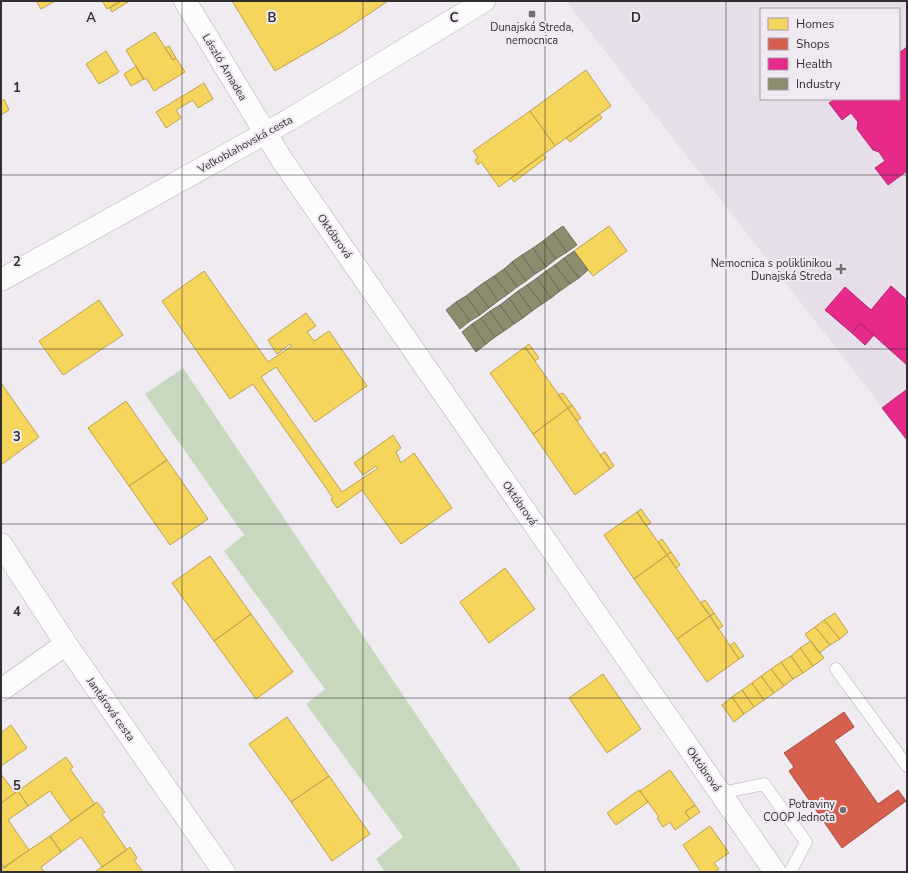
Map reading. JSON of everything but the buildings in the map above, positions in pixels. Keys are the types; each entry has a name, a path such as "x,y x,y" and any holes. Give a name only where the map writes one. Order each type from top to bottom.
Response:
{"street":[{"name":"László Amadea","path":"184,1 264,133"},
{"name":"Veľkoblahovská cesta","path":"1,280 264,133 484,1"},
{"name":"Októbrová","path":"264,133 775,872"},
{"name":"Jantárová cesta","path":"1,544 66,644 224,872"},
{"path":"1,690 66,644"}],"lane":[{"path":"836,669 907,766"},
{"path":"720,793 764,784 806,842 790,872"}],"shaded area":[{"name":"Nemocnica s poliklinikou Dunajská Streda","path":"566,1 907,1 907,439"}],"green space":[{"path":"183,368 522,872 385,872 376,859 403,837 306,704 325,689 224,551 244,535 145,394"}],"place":[{"name":"Dunajská Streda, nemocnica","path":"532,14"},
{"name":"Nemocnica s poliklinikou Dunajská Streda","path":"841,269"},
{"name":"Potraviny COOP Jednota","path":"843,810"}]}
